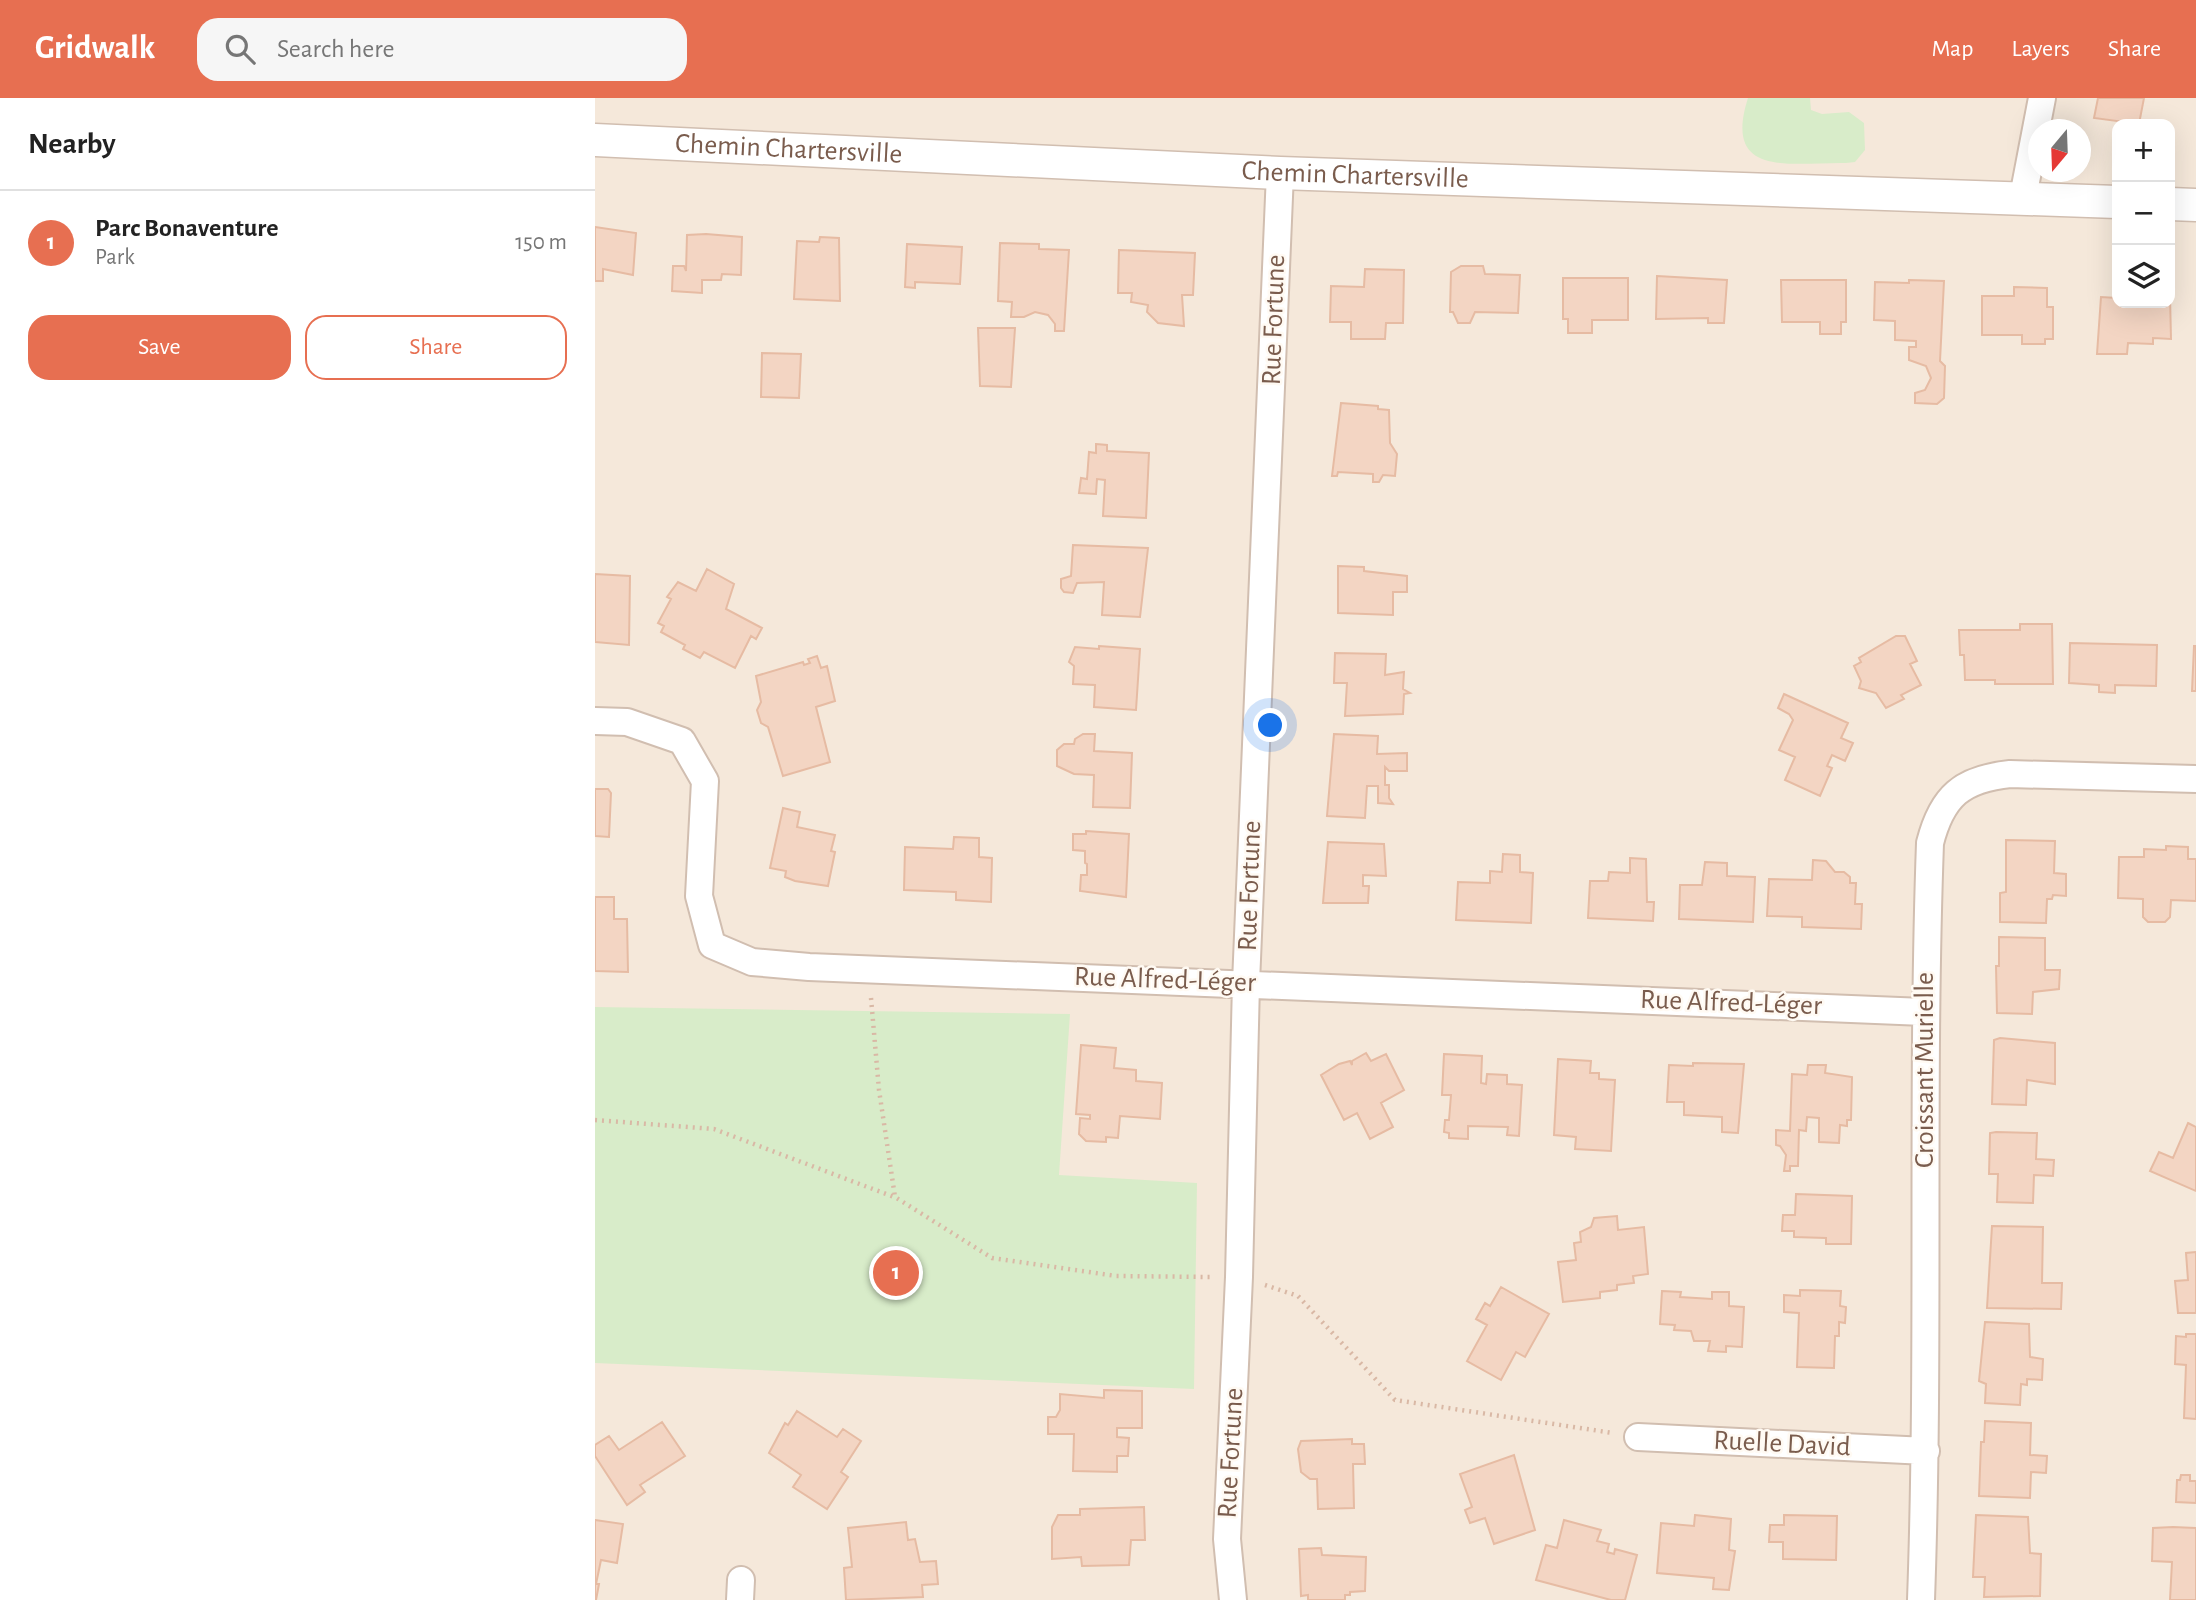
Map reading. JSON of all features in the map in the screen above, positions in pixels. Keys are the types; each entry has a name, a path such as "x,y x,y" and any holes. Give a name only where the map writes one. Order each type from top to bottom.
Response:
{"street":[{"path":"2023,197 2042,98"},
{"name":"Chemin Chartersville","path":"595,140 1280,173 2112,201"},
{"name":"Rue Fortune","path":"1233,1600 1227,1539 1239,1277 1246,983 1280,173"},
{"path":"2175,204 2196,205"},
{"name":"Rue Alfred-Léger","path":"595,722 627,722 683,741 705,781 699,896 712,945 752,962 1924,1012"},
{"name":"Croissant Murielle","path":"1921,1600 1926,1451 1924,1012 1930,843 1934,827 1953,795 1983,777 2010,774 2196,779"},
{"name":"Ruelle David","path":"1638,1437 1926,1451"}],"path":[{"path":"869,969 879,1090 895,1197"},
{"path":"595,1120 714,1129 895,1197 992,1258 1116,1276 1239,1277 1298,1296 1395,1401 1638,1437"}],"shaded area":[{"path":"595,98 2196,98 2196,1600 595,1600"}],"green space":[{"path":"1748,98 1810,98 1811,110 1822,114 1849,112 1864,123 1865,150 1855,162 1846,163 1784,163 1753,154 1745,142 1743,124"},
{"path":"595,1007 1070,1014 1059,1175 1197,1183 1194,1389 595,1363"}],"building":[{"path":"2098,98 2144,98 2140,119 2094,118"},
{"path":"595,227 636,233 633,275 603,269 603,281 595,281"},
{"path":"687,235 742,237 741,275 722,274 721,280 702,280 702,293 672,291 673,266 684,266 686,271"},
{"path":"820,237 839,238 840,301 794,299 797,241 819,242"},
{"path":"1000,243 1039,244 1039,249 1069,250 1064,331 1055,331 1055,324 1048,315 1035,312 1024,317 1011,317 1012,302 998,301"},
{"path":"907,244 962,247 960,284 915,282 915,288 905,287"},
{"path":"1119,250 1195,253 1193,295 1182,295 1184,326 1158,323 1147,312 1148,305 1131,302 1132,293 1118,293"},
{"path":"1461,266 1483,266 1485,274 1520,275 1518,313 1475,312 1470,323 1458,323 1453,312 1450,312 1451,272"},
{"path":"1365,269 1404,270 1403,323 1386,323 1385,339 1351,339 1351,322 1330,322 1331,286 1364,287"},
{"path":"1657,276 1727,280 1724,323 1708,323 1708,318 1656,319"},
{"path":"1563,278 1628,278 1628,320 1592,320 1592,333 1568,333 1568,319 1563,319"},
{"path":"1781,280 1846,280 1846,322 1841,322 1841,334 1820,334 1820,322 1782,322"},
{"path":"1909,280 1944,281 1940,361 1945,366 1944,398 1937,404 1915,403 1915,393 1925,390 1931,378 1926,366 1909,360 1909,347 1916,347 1916,341 1895,340 1895,321 1874,320 1875,282 1909,283"},
{"path":"2014,287 2047,288 2047,307 2053,307 2053,339 2045,339 2045,344 2022,344 2022,335 1982,335 1982,296 2014,296"},
{"path":"2101,297 2112,298 2112,308 2170,308 2171,339 2153,338 2153,344 2128,343 2127,354 2097,354"},
{"path":"978,328 1015,328 1011,387 980,386"},
{"path":"762,353 801,354 799,398 761,397"},
{"path":"1341,403 1378,406 1378,409 1389,410 1390,443 1397,454 1395,476 1383,475 1379,482 1373,482 1373,474 1338,472 1337,476 1332,476"},
{"path":"1096,444 1107,445 1107,451 1149,453 1146,518 1103,516 1105,480 1097,479 1096,494 1079,493 1081,478 1087,479 1089,452 1096,453"},
{"path":"1073,545 1148,548 1140,617 1102,615 1104,582 1077,583 1073,593 1064,592 1061,579 1071,576"},
{"path":"1338,566 1364,567 1364,571 1407,576 1407,592 1393,592 1393,615 1338,613"},
{"path":"707,569 734,584 726,609 762,628 756,639 751,636 735,668 704,652 700,658 683,649 685,645 661,632 664,626 658,623 671,599 667,597 678,582 696,591"},
{"path":"595,574 630,576 629,645 595,642"},
{"path":"2020,624 2052,624 2053,684 1995,684 1995,680 1965,680 1959,630 2020,630"},
{"path":"1896,636 1905,636 1917,661 1910,664 1921,685 1901,695 1904,699 1886,708 1876,693 1859,688 1861,681 1854,666 1861,662 1859,658"},
{"path":"2070,643 2157,645 2156,686 2115,685 2115,693 2099,692 2099,685 2069,683"},
{"path":"1099,646 1140,649 1136,710 1094,707 1095,685 1073,684 1074,666 1069,662 1075,647 1099,649"},
{"path":"2194,646 2196,691 2192,691"},
{"path":"1335,653 1386,654 1385,675 1404,672 1403,689 1410,693 1404,694 1403,714 1345,716 1347,683 1334,683"},
{"path":"817,656 821,668 827,666 835,701 816,707 830,762 783,776 768,727 761,723 757,710 761,702 756,676 803,662 804,665 810,663 808,659"},
{"path":"1784,694 1848,723 1841,738 1853,743 1845,761 1832,755 1827,766 1832,768 1820,796 1785,780 1795,757 1779,750 1793,720 1789,714 1778,708"},
{"path":"1083,734 1095,734 1094,751 1132,753 1130,808 1093,807 1094,775 1074,774 1057,766 1057,750 1064,744 1074,744 1075,739"},
{"path":"1334,734 1378,736 1377,754 1407,753 1407,771 1389,771 1385,767 1385,785 1389,785 1389,798 1393,804 1378,803 1378,786 1367,786 1365,818 1327,816"},
{"path":"595,789 608,789 611,793 609,837 595,836"},
{"path":"783,808 800,812 797,827 835,835 831,851 835,852 828,886 795,881 785,877 786,871 770,868"},
{"path":"1086,831 1129,834 1126,897 1080,891 1081,875 1087,875 1087,864 1085,851 1073,850 1073,834 1086,834"},
{"path":"954,837 979,838 979,857 992,858 991,902 956,900 956,892 904,890 905,847 953,849"},
{"path":"2006,840 2055,841 2054,873 2066,874 2066,896 2053,895 2052,899 2047,899 2046,923 2000,922 2000,893 2006,892"},
{"path":"1328,842 1384,844 1386,876 1363,875 1363,886 1369,886 1368,903 1323,903"},
{"path":"2166,846 2188,847 2188,859 2196,859 2196,901 2171,900 2170,917 2165,922 2148,922 2143,917 2143,899 2118,898 2119,857 2144,857 2144,849 2166,850"},
{"path":"1503,854 1520,855 1520,872 1533,873 1531,923 1456,920 1458,882 1490,883 1490,871 1502,872"},
{"path":"1630,858 1646,859 1647,902 1654,902 1653,921 1588,918 1590,881 1608,881 1609,872 1630,873"},
{"path":"1813,860 1826,861 1835,872 1844,872 1850,877 1850,883 1856,883 1855,904 1862,904 1861,929 1802,927 1802,917 1767,916 1769,879 1812,880"},
{"path":"1705,862 1727,863 1727,876 1755,877 1753,922 1679,919 1680,885 1702,885"},
{"path":"595,897 614,897 614,919 627,919 628,972 595,971"},
{"path":"1999,937 2045,938 2045,970 2060,970 2059,989 2033,992 2032,1014 1997,1013 1996,966 1999,966"},
{"path":"2000,1038 2055,1043 2055,1084 2027,1080 2026,1105 1992,1104 1994,1040"},
{"path":"1081,1045 1116,1048 1114,1068 1136,1070 1136,1081 1162,1083 1160,1119 1120,1116 1118,1138 1106,1137 1106,1142 1086,1141 1079,1134 1080,1118 1090,1119 1090,1115 1076,1114"},
{"path":"1366,1053 1371,1061 1386,1054 1404,1090 1381,1103 1393,1127 1370,1139 1357,1113 1344,1120 1321,1075 1339,1064 1350,1061 1352,1065 1352,1061"},
{"path":"1444,1054 1482,1056 1481,1083 1486,1084 1487,1074 1507,1075 1507,1084 1522,1085 1519,1136 1507,1135 1508,1127 1468,1126 1468,1139 1449,1138 1449,1133 1444,1132 1445,1120 1449,1120 1451,1095 1442,1095"},
{"path":"1558,1059 1591,1061 1590,1073 1599,1073 1599,1079 1615,1080 1611,1151 1575,1149 1576,1137 1554,1135"},
{"path":"1693,1063 1744,1064 1738,1133 1722,1132 1722,1117 1684,1115 1684,1102 1667,1102 1669,1065 1693,1066"},
{"path":"1808,1065 1826,1065 1825,1073 1852,1077 1851,1120 1847,1120 1847,1126 1840,1125 1839,1143 1819,1142 1819,1118 1807,1117 1806,1131 1799,1130 1798,1166 1790,1166 1790,1171 1784,1171 1786,1155 1780,1146 1776,1145 1776,1130 1790,1131 1792,1074 1807,1075"},
{"path":"2188,1123 2196,1127 2196,1191 2150,1171 2159,1152 2173,1158"},
{"path":"1990,1133 2037,1133 2036,1159 2054,1160 2053,1176 2034,1175 2033,1203 1997,1202 1998,1174 1989,1174"},
{"path":"1796,1194 1852,1196 1851,1244 1826,1244 1826,1238 1794,1237 1794,1231 1782,1231 1783,1215 1795,1215"},
{"path":"1617,1216 1618,1230 1644,1227 1648,1274 1633,1276 1634,1283 1617,1285 1617,1290 1600,1292 1600,1298 1563,1302 1558,1262 1576,1260 1574,1243 1581,1242 1580,1232 1591,1227 1594,1218"},
{"path":"1992,1226 2043,1227 2042,1283 2062,1283 2061,1309 1987,1308"},
{"path":"2196,1252 2196,1313 2178,1313 2175,1281 2188,1280 2186,1253"},
{"path":"1501,1287 1549,1314 1525,1357 1516,1352 1501,1380 1467,1361 1487,1325 1476,1319 1485,1303 1490,1306"},
{"path":"1800,1290 1841,1291 1840,1306 1846,1307 1845,1323 1839,1322 1839,1336 1835,1336 1834,1368 1797,1367 1799,1313 1784,1312 1784,1295 1800,1296"},
{"path":"1662,1291 1681,1292 1680,1297 1712,1299 1712,1292 1729,1292 1729,1306 1744,1307 1742,1347 1726,1346 1726,1352 1708,1351 1710,1341 1694,1341 1691,1331 1674,1330 1675,1325 1660,1324"},
{"path":"1985,1322 2029,1324 2030,1357 2043,1359 2042,1380 2027,1379 2027,1385 2021,1384 2020,1405 1985,1403 1986,1384 1979,1381"},
{"path":"2186,1334 2196,1334 2196,1419 2184,1418 2186,1365 2175,1364 2176,1336 2186,1337"},
{"path":"1104,1390 1142,1391 1142,1428 1117,1428 1117,1437 1129,1438 1128,1456 1117,1456 1117,1472 1073,1471 1074,1434 1048,1434 1048,1417 1056,1417 1060,1410 1060,1394 1104,1398"},
{"path":"797,1411 837,1437 843,1429 861,1441 841,1472 848,1477 827,1509 793,1487 801,1475 769,1453 785,1423 788,1425"},
{"path":"1985,1421 2031,1423 2030,1455 2047,1456 2046,1473 2031,1472 2030,1498 1979,1496 1981,1442 1984,1442"},
{"path":"662,1422 685,1456 640,1485 645,1492 627,1505 595,1456 595,1445 609,1436 619,1450"},
{"path":"1352,1439 1352,1444 1364,1444 1365,1464 1353,1464 1354,1508 1318,1509 1317,1479 1310,1479 1301,1472 1298,1449 1301,1441"},
{"path":"1514,1455 1535,1530 1494,1544 1485,1518 1470,1523 1465,1510 1472,1507 1460,1474"},
{"path":"2181,1475 2190,1475 2190,1481 2196,1481 2196,1503 2176,1502 2177,1480 2180,1480"},
{"path":"1144,1507 1145,1540 1131,1540 1129,1565 1082,1566 1081,1557 1052,1559 1052,1527 1058,1515 1080,1515 1080,1509"},
{"path":"1695,1515 1731,1519 1729,1550 1735,1551 1729,1590 1713,1589 1714,1578 1657,1573 1661,1523 1694,1526"},
{"path":"1784,1515 1837,1516 1836,1560 1783,1559 1783,1542 1769,1542 1770,1525 1784,1525"},
{"path":"1976,1515 2028,1517 2030,1553 2041,1554 2040,1596 1984,1597 1985,1577 1973,1577"},
{"path":"595,1520 623,1524 617,1563 601,1560 596,1600 595,1600"},
{"path":"1564,1520 1601,1530 1597,1541 1609,1544 1607,1552 1614,1554 1615,1549 1637,1555 1625,1600 1611,1600 1536,1580 1546,1545 1557,1548"},
{"path":"906,1522 908,1540 915,1539 920,1562 936,1561 938,1584 922,1585 923,1597 846,1600 844,1568 852,1567 848,1528"},
{"path":"2153,1528 2196,1528 2196,1600 2170,1600 2172,1562 2152,1561"},
{"path":"1321,1548 1322,1555 1366,1557 1365,1591 1350,1592 1350,1595 1345,1595 1345,1600 1308,1600 1308,1595 1301,1596 1299,1549"}],"place":[{"name":"Parc Bonaventure","path":"896,1273"}]}
